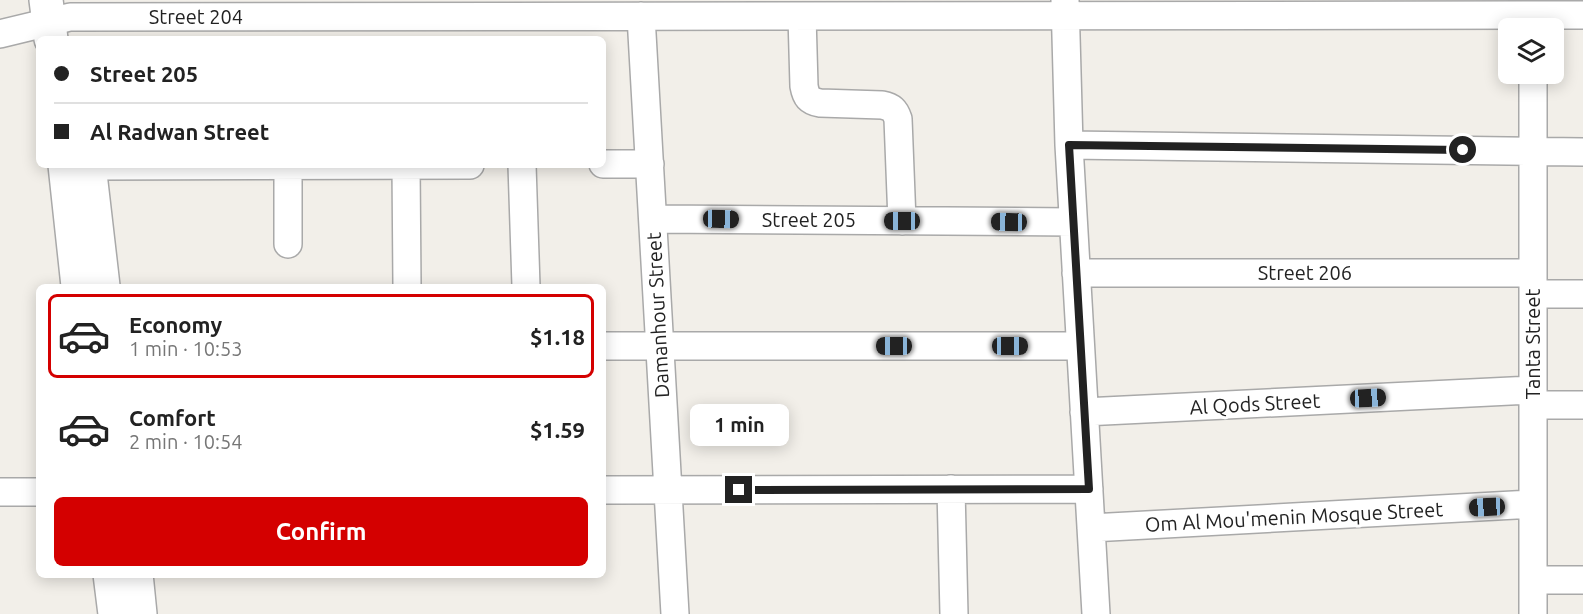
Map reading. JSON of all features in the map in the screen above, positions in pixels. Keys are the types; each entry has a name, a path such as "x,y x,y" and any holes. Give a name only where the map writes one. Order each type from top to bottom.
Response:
{"street":[{"name":"Street 204","path":"0,34 59,19 525,28 574,8 641,16 802,16 1066,8 1583,15"},
{"path":"1066,8 1069,145 1096,614"},
{"name":"Damanhour Street","path":"641,16 675,614"},
{"path":"802,16 804,86 806,95 811,101 882,105 896,112 902,221"},
{"name":"Tanta Street","path":"1533,84 1533,614"},
{"path":"1069,145 1583,152"},
{"path":"606,165 650,164"},
{"path":"78,284 81,168"},
{"path":"82,168 103,284"},
{"path":"288,168 288,244"},
{"path":"406,168 407,284"},
{"path":"522,168 526,284"},
{"name":"Street 205","path":"653,219 1073,222"},
{"name":"Street 206","path":"1076,273 1533,284 1583,294"},
{"path":"606,346 1080,346"},
{"name":"Al Qods Street","path":"1084,412 1533,398 1583,405"},
{"path":"951,489 954,614"},
{"path":"606,490 1089,489"},
{"path":"0,492 36,492"},
{"name":"Om Al Mou'menin Mosque Street","path":"1091,528 1533,504"},
{"path":"110,578 115,614"},
{"path":"136,578 140,614"},
{"path":"1533,580 1583,580"}],"route":[{"path":"739,490 1089,489 1069,145 1463,150"}]}
